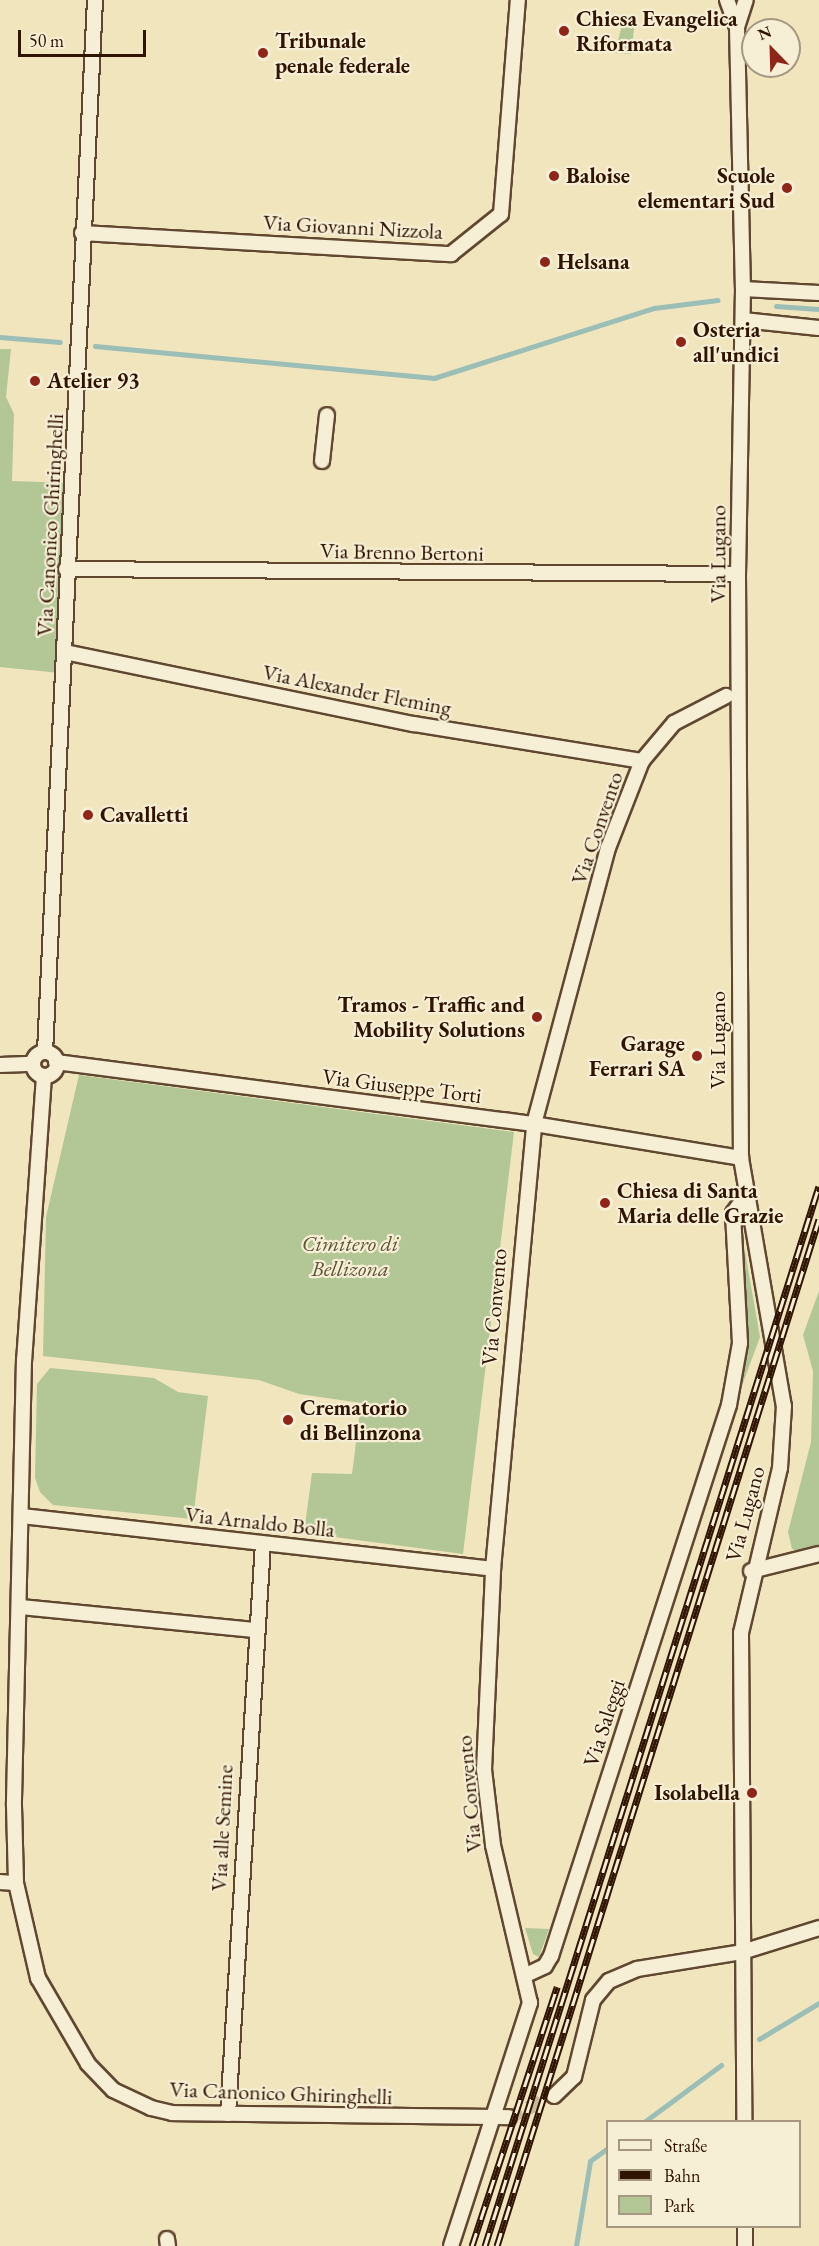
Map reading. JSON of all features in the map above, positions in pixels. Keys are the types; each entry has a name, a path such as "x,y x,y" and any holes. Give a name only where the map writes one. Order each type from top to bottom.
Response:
{"street":[{"name":"Via Canonico Ghiringhelli","path":"45,1052 65,652 66,569 95,0"},
{"name":"Via Giovanni Nizzola","path":"82,233 452,254 501,214 518,0"},
{"name":"Via Lugano","path":"727,0 737,27 743,289 738,574 741,1158 784,1406 780,1468 751,1571 741,1633 744,2120"},
{"name":"Via Lugano","path":"737,27 746,0"},
{"path":"743,289 819,293"},
{"path":"743,320 819,328"},
{"path":"322,461 327,415"},
{"name":"Via Brenno Bertoni","path":"66,569 738,574"},
{"name":"Via Alexander Fleming","path":"65,652 414,724 642,761"},
{"name":"Via Convento","path":"526,1975 494,1852 484,1770 493,1569 534,1124 608,848 642,761 674,723 726,696"},
{"path":"0,1065 33,1064 45,1052 56,1062 53,1072 44,1076 33,1064"},
{"name":"Via Giuseppe Torti","path":"56,1062 534,1124 741,1158"},
{"name":"Via Canonico Ghiringhelli","path":"44,1076 24,1359 16,1883 38,1978 75,2048 104,2082 151,2108 228,2114 494,2120 510,2117"},
{"name":"Via Saleggi","path":"526,1975 545,1966 551,1956 729,1405 740,1343 734,1213 746,1196"},
{"name":"Via Arnaldo Bolla","path":"22,1516 493,1569"},
{"name":"Via alle Semine","path":"228,2114 255,1630 263,1544"},
{"path":"751,1571 819,1554"},
{"path":"20,1607 255,1630"},
{"path":"0,1882 16,1883"},
{"path":"554,2096 576,2072 601,1987 636,1969 742,1952 819,1928"},
{"path":"451,2246 527,2022 526,1975"},
{"path":"745,2228 745,2246"}],"green space":[{"path":"623,21 634,29 631,54 615,53"},
{"path":"0,349 11,349 6,397 14,414 12,481 70,483 60,673 0,667"},
{"name":"Cimitero di Bellizona","path":"79,1075 514,1132 463,1554 304,1533 312,1473 352,1474 361,1403 299,1394 259,1380 43,1356 46,1217"},
{"path":"738,1212 760,1337 733,1410"},
{"path":"819,1291 819,1550 806,1553 792,1549 788,1532 811,1442 813,1371 803,1335"},
{"path":"50,1368 154,1378 178,1392 208,1396 193,1519 53,1505 40,1492 35,1478 37,1384"},
{"path":"525,1928 549,1929 539,1957 533,1954"}],"waterway":[{"path":"95,346 434,378 654,308 718,300"},
{"path":"776,306 819,309"},
{"path":"0,337 60,342"},
{"path":"759,2039 819,2003"},
{"path":"647,2120 721,2065"},
{"path":"576,2246 590,2161 606,2149"}],"tunnel":[{"path":"509,2117 554,2096"}],"railway":[{"path":"485,2246 819,1186"},
{"path":"497,2246 819,1219"},
{"path":"472,2246 557,1987"}],"place":[{"name":"Chiesa Evangelica Riformata","path":"564,31"},
{"name":"Tribunale penale federale","path":"263,53"},
{"name":"Baloise","path":"554,176"},
{"name":"Scuole elementari Sud","path":"787,188"},
{"name":"Helsana","path":"545,262"},
{"name":"Osteria all'undici","path":"681,342"},
{"name":"Atelier 93","path":"35,381"},
{"name":"Cavalletti","path":"88,815"},
{"name":"Tramos - Traffic and Mobility Solutions","path":"537,1017"},
{"name":"Garage Ferrari SA","path":"697,1056"},
{"name":"Chiesa di Santa Maria delle Grazie","path":"605,1203"},
{"name":"Crematorio di Bellinzona","path":"288,1420"},
{"name":"Isolabella","path":"752,1793"}]}
